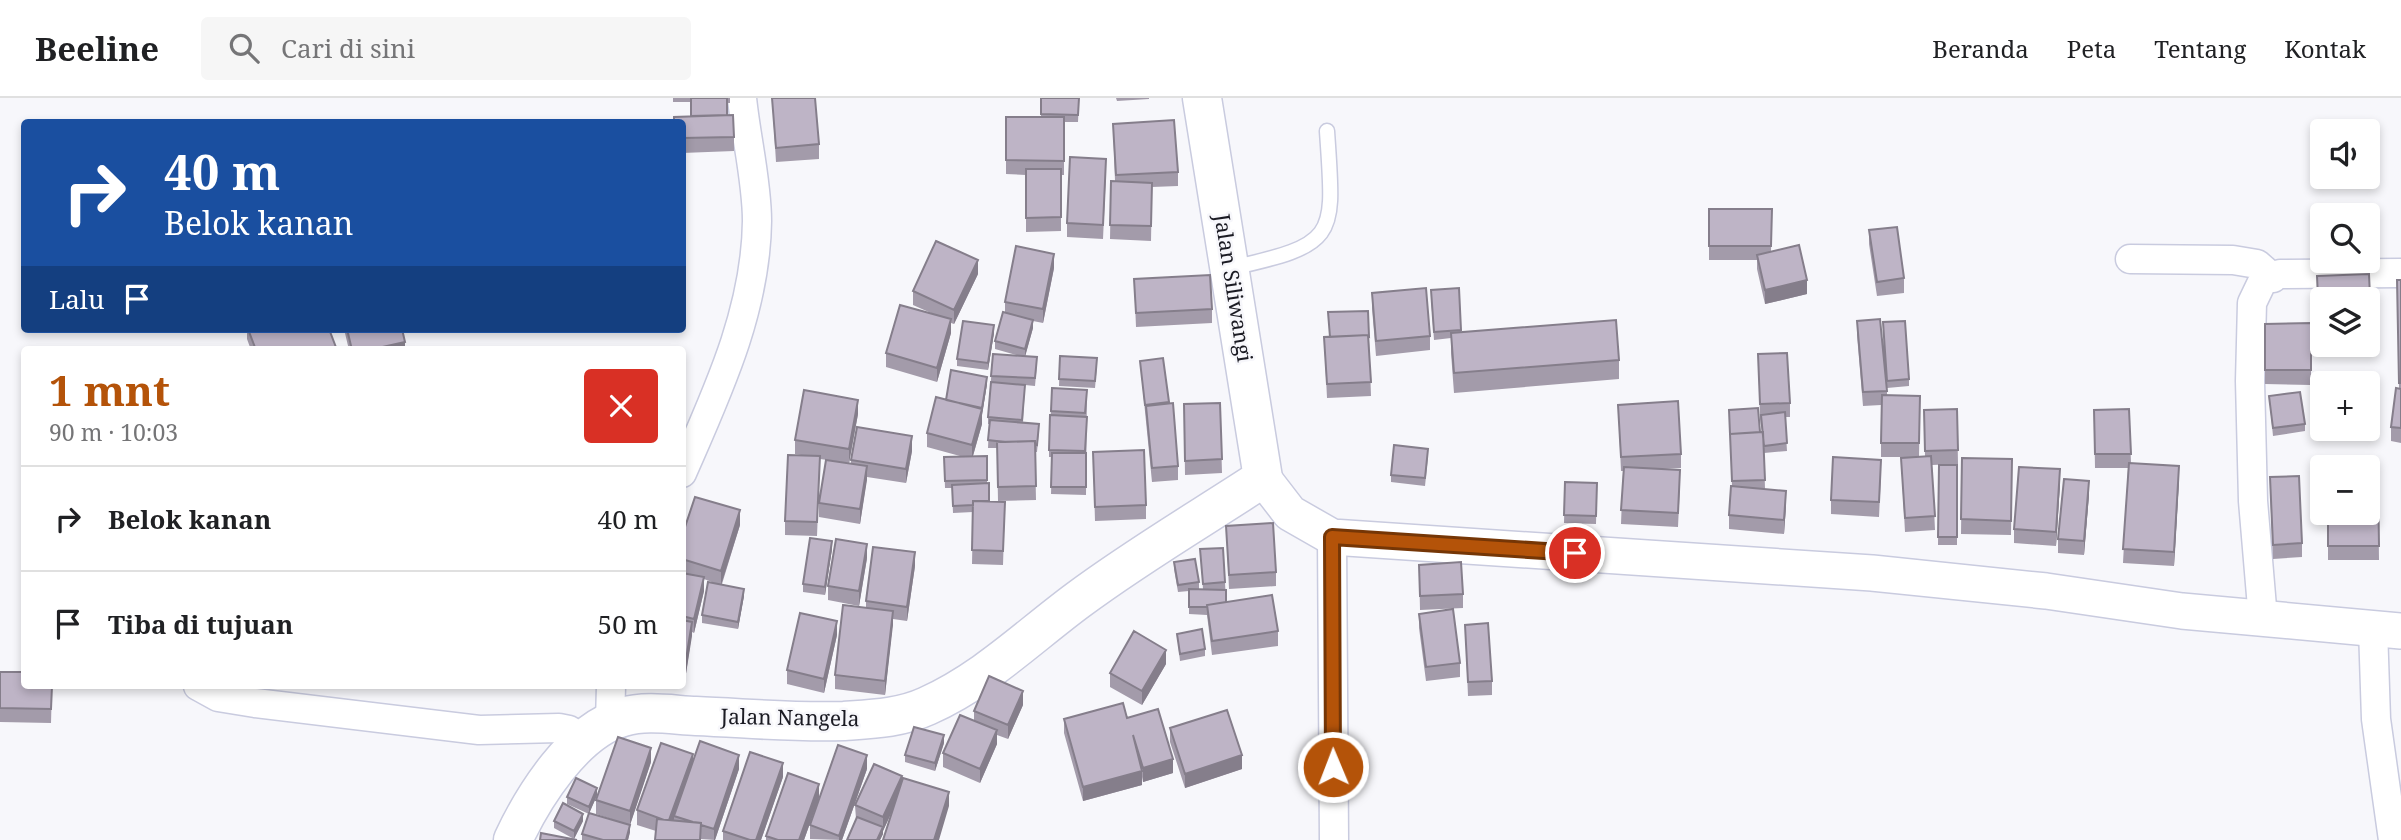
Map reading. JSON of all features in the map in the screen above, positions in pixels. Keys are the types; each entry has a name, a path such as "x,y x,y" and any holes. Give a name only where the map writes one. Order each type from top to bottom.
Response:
{"main road":[{"name":"Jalan Siliwangi","path":"1202,98 1263,478"},
{"name":"Jalan Nangela","path":"602,716 650,713 806,722 883,719 926,706 986,674 1077,600 1263,478"},
{"path":"513,840 530,802 602,716"}],"street":[{"path":"686,464 733,354 748,289 757,221 742,98"},
{"path":"2130,258 2233,260 2257,264 2273,278"},
{"path":"2263,619 2253,501 2250,382 2252,303 2263,281 2273,278 2317,272 2401,273"},
{"path":"1263,478 1290,513 1332,537 1872,573 2046,591 2182,611 2387,629 2376,719 2393,840"},
{"path":"1332,537 1334,840"},
{"path":"203,689 218,697 255,704 479,730 569,730 602,716"}],"lane":[{"path":"1230,269 1308,248 1325,231 1331,199 1327,131"}],"building":[{"path":"691,98 727,98 727,115 691,116"},
{"path":"772,98 815,98 819,144 776,148"},
{"path":"1041,98 1079,98 1078,115 1041,114"},
{"path":"733,115 734,137 686,138 686,119 674,117"},
{"path":"1006,117 1064,117 1064,161 1006,160"},
{"path":"1174,120 1178,172 1116,175 1113,124"},
{"path":"1070,157 1106,159 1103,225 1067,223"},
{"path":"1026,169 1061,169 1061,217 1026,218"},
{"path":"1111,181 1152,183 1151,226 1110,225"},
{"path":"1709,209 1772,209 1771,246 1709,246"},
{"path":"1897,227 1904,278 1877,282 1869,230"},
{"path":"936,241 978,260 954,310 913,291"},
{"path":"1799,245 1807,280 1765,290 1757,255"},
{"path":"1016,246 1054,254 1043,309 1005,302"},
{"path":"2369,274 2370,287 2317,287 2317,276"},
{"path":"1210,275 1212,309 1136,313 1134,279"},
{"path":"2397,280 2401,280 2401,383 2399,383"},
{"path":"1426,288 1430,336 1376,341 1372,293"},
{"path":"1459,288 1461,330 1434,332 1431,290"},
{"path":"900,305 951,319 937,368 886,353"},
{"path":"1368,311 1369,336 1330,337 1328,312"},
{"path":"1003,312 1033,320 1025,349 995,341"},
{"path":"1880,319 1887,391 1863,392 1857,321"},
{"path":"1616,320 1619,360 1454,373 1451,333"},
{"path":"963,321 994,325 988,363 957,359"},
{"path":"1905,321 1909,379 1887,381 1883,322"},
{"path":"2310,323 2311,370 2265,370 2265,324"},
{"path":"250,333 331,333 335,346 254,346"},
{"path":"348,333 403,333 405,342 387,346 351,346"},
{"path":"1368,335 1371,382 1327,384 1324,337"},
{"path":"1787,353 1790,403 1760,404 1758,354"},
{"path":"993,354 1037,357 1035,378 991,376"},
{"path":"1060,356 1097,358 1095,381 1059,379"},
{"path":"1163,358 1169,402 1145,405 1140,361"},
{"path":"951,370 987,377 982,408 946,400"},
{"path":"991,382 1025,385 1022,420 988,417"},
{"path":"1052,388 1087,390 1085,413 1051,411"},
{"path":"2396,388 2401,389 2401,428 2391,427"},
{"path":"804,390 858,400 849,449 795,440"},
{"path":"2300,392 2305,424 2273,428 2269,396"},
{"path":"1882,395 1920,396 1919,443 1881,443"},
{"path":"936,397 982,409 972,445 927,433"},
{"path":"1678,401 1681,454 1621,457 1618,405"},
{"path":"1173,403 1178,466 1152,468 1146,406"},
{"path":"1220,403 1222,459 1185,461 1184,404"},
{"path":"1758,408 1760,432 1730,434 1729,410"},
{"path":"1957,409 1958,450 1925,451 1924,410"},
{"path":"2129,409 2131,454 2095,454 2094,410"},
{"path":"1785,412 1787,443 1764,446 1761,415"},
{"path":"1050,415 1087,417 1085,451 1049,450"},
{"path":"990,420 1039,424 1037,445 1035,441 988,440"},
{"path":"857,427 912,436 906,469 851,460"},
{"path":"1763,432 1765,480 1732,481 1730,434"},
{"path":"1035,441 1036,486 998,487 997,442"},
{"path":"1394,445 1428,449 1425,478 1391,475"},
{"path":"1144,450 1146,505 1095,507 1093,452"},
{"path":"1052,453 1086,453 1086,487 1051,487"},
{"path":"788,455 820,456 817,522 785,521"},
{"path":"987,456 987,480 945,481 944,457"},
{"path":"1931,456 1935,516 1905,518 1901,458"},
{"path":"1833,457 1881,460 1879,502 1831,500"},
{"path":"1962,458 2012,459 2011,521 1961,519"},
{"path":"826,460 867,466 860,509 819,503"},
{"path":"2129,463 2179,466 2174,552 2123,549"},
{"path":"1939,465 1957,465 1957,537 1938,537"},
{"path":"1624,467 1680,470 1678,513 1621,510"},
{"path":"2019,467 2060,469 2056,532 2014,529"},
{"path":"2299,476 2302,543 2273,545 2270,477"},
{"path":"2064,479 2089,481 2084,541 2058,539"},
{"path":"1565,482 1597,483 1596,516 1564,515"},
{"path":"989,483 989,501 973,501 973,505 953,506 952,485"},
{"path":"1731,486 1786,491 1784,520 1729,515"},
{"path":"695,497 740,510 721,571 686,560 686,524"},
{"path":"973,501 1005,502 1003,551 972,550"},
{"path":"1273,523 1276,572 1229,575 1226,526"},
{"path":"2328,525 2379,525 2379,546 2328,546"},
{"path":"810,538 832,541 825,587 803,584"},
{"path":"836,539 867,544 859,591 828,586"},
{"path":"873,547 915,552 907,607 866,601"},
{"path":"1223,548 1225,582 1203,584 1200,549"},
{"path":"1195,559 1199,582 1178,585 1174,562"},
{"path":"1461,562 1463,594 1420,596 1419,565"},
{"path":"686,574 704,577 694,619 686,617"},
{"path":"708,582 744,589 738,622 702,615"},
{"path":"1189,589 1226,590 1226,602 1207,607 1189,607"},
{"path":"1272,595 1278,631 1212,641 1207,605"},
{"path":"843,605 893,611 885,681 835,675"},
{"path":"1453,609 1460,663 1426,667 1419,614"},
{"path":"800,613 837,621 824,679 787,670"},
{"path":"686,621 692,622 686,660"},
{"path":"1488,623 1492,681 1468,682 1465,625"},
{"path":"1202,629 1205,649 1180,654 1177,634"},
{"path":"1134,631 1166,650 1142,691 1110,673"},
{"path":"0,672 21,672 21,689 52,689 51,709 0,708"},
{"path":"989,676 1023,691 1008,725 974,711"},
{"path":"1123,703 1127,718 1158,709 1173,759 1143,768 1133,735 1142,771 1083,787 1064,719"},
{"path":"1227,710 1242,755 1185,774 1170,728"},
{"path":"960,715 997,730 980,769 943,753"},
{"path":"914,727 944,735 935,763 905,755"},
{"path":"618,737 651,748 630,811 596,800"},
{"path":"700,741 739,755 714,829 674,816"},
{"path":"661,743 693,754 669,820 637,810"},
{"path":"838,745 867,755 839,836 810,825"},
{"path":"750,752 783,763 756,840 723,831"},
{"path":"874,764 902,776 883,817 855,805"},
{"path":"788,773 819,784 799,840 778,840 766,836"},
{"path":"576,778 597,788 589,807 567,797"},
{"path":"903,778 949,792 934,840 883,840"},
{"path":"563,803 583,814 574,831 554,821"},
{"path":"589,813 630,825 626,840 603,840 582,834"},
{"path":"857,817 883,827 877,840 847,840"},
{"path":"657,819 701,823 700,840 655,840"},
{"path":"541,833 577,840 540,840"}],"route":[{"path":"1333,767 1330,617 1333,583 1332,537 1575,553"}]}
